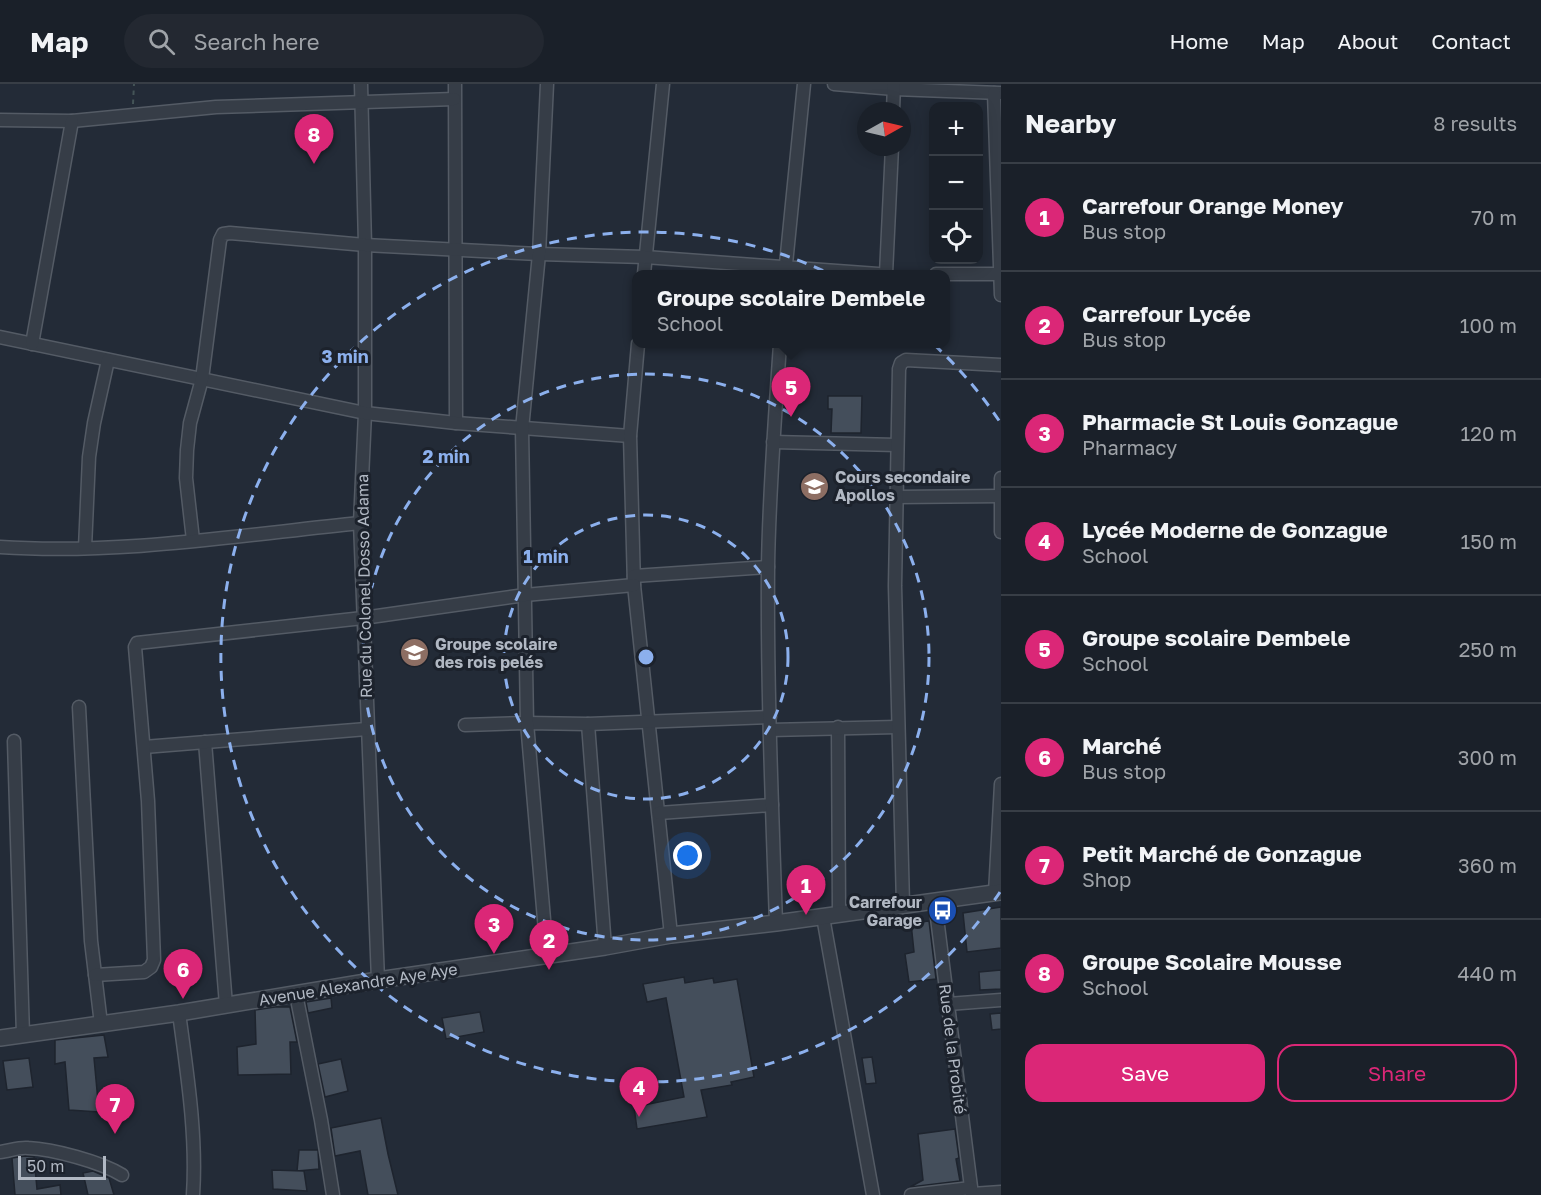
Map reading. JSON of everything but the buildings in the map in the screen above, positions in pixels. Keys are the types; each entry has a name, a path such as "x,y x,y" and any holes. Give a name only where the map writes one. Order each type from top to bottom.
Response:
{"street":[{"name":"Rue du Colonel Dosso Adama","path":"361,84 365,245 365,412 360,523 378,980"},
{"path":"455,84 456,423"},
{"path":"547,954 527,723 522,429 540,254 548,84"},
{"path":"644,270 663,84"},
{"path":"785,270 804,84"},
{"path":"834,84 998,93 1001,295"},
{"path":"893,102 894,86"},
{"path":"0,120 72,121 216,107 454,99"},
{"path":"32,345 72,121"},
{"path":"886,270 892,156"},
{"path":"193,540 186,478 187,450 190,423 202,379 220,240 223,234 365,245 645,257 775,270"},
{"path":"950,274 1000,274"},
{"path":"0,337 365,412 522,429 630,436"},
{"path":"638,348 630,436 634,580 671,935"},
{"path":"776,923 768,567 780,348"},
{"path":"85,548 89,457 108,360"},
{"path":"903,905 895,586 899,369 901,363 906,360 1001,365"},
{"path":"773,442 897,445"},
{"path":"1001,478 1001,532"},
{"path":"896,497 1001,496"},
{"path":"0,547 85,548 147,545 360,523"},
{"path":"95,975 144,972 151,967 154,960 144,747 135,647 137,643 363,618 634,580 768,567"},
{"path":"79,707 85,851 101,1024"},
{"path":"465,725 588,724 770,717"},
{"path":"588,724 605,947"},
{"path":"838,727 839,914"},
{"path":"770,730 897,727"},
{"path":"144,747 368,729"},
{"path":"14,741 22,1035"},
{"path":"205,742 226,1005"},
{"path":"998,893 1001,784"},
{"path":"659,813 772,805"},
{"name":"Avenue Alexandre Aye Aye","path":"0,1038 178,1013 671,935 998,893"},
{"name":"Rue de la Probité","path":"935,902 971,1192"},
{"path":"823,917 873,1195"},
{"path":"297,994 333,1195"},
{"path":"948,1004 1001,1000"},
{"path":"178,1013 188,1084 193,1154 193,1195"},
{"path":"0,1152 27,1148 63,1154 111,1168 122,1175"},
{"path":"911,1195 1001,1192"}],"path":[{"path":"133,116 134,84"}],"place":[{"name":"Groupe Scolaire Mousse","path":"314,164"},
{"name":"Groupe scolaire Dembele","path":"791,417"},
{"name":"Cours secondaire Apollos","path":"814,486"},
{"name":"Groupe scolaire des rois pelés","path":"414,653"},
{"name":"Carrefour Garage","path":"943,911"},
{"name":"Carrefour Orange Money","path":"806,915"},
{"name":"Pharmacie St Louis Gonzague","path":"494,954"},
{"name":"Carrefour Lycée","path":"549,970"},
{"name":"Marché","path":"183,999"},
{"name":"Lycée Moderne de Gonzague","path":"639,1117"},
{"name":"Petit Marché de Gonzague","path":"115,1134"}]}
